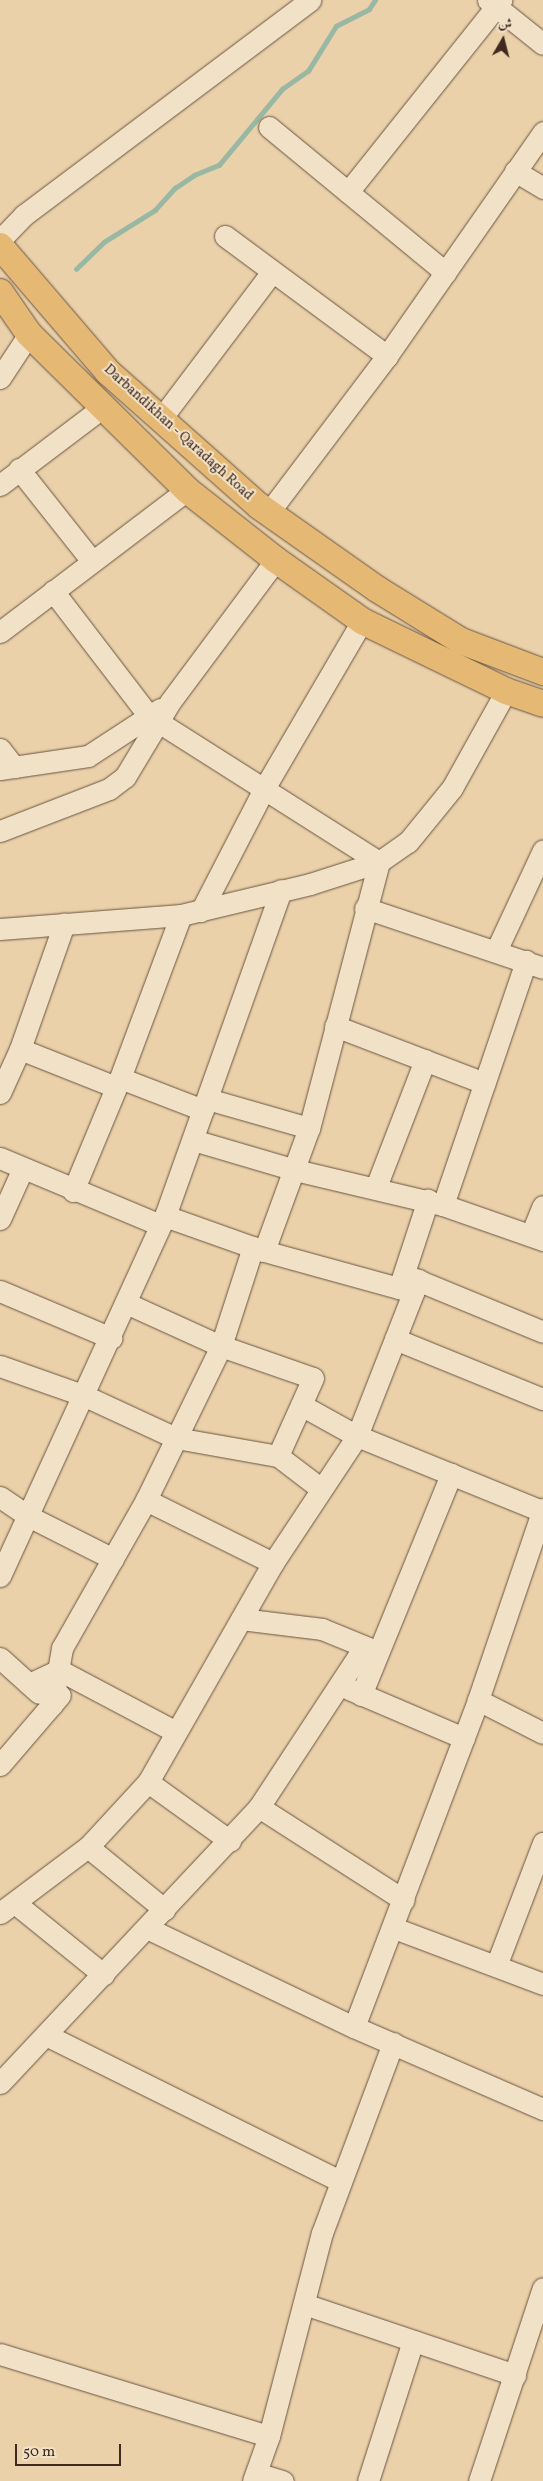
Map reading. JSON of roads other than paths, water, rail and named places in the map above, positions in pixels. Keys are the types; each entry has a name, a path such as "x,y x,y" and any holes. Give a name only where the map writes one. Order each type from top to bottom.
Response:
{"main road":[{"name":"Darbandikhan - Qaradagh Road","path":"0,246 64,323 159,420 269,512 377,589 461,641 543,672"},
{"path":"0,292 29,334 187,490 276,560 362,621 506,691 543,704"},
{"path":"112,415 138,423 159,420 158,439 151,454"}],"street":[{"path":"0,240 24,216 310,0"},
{"path":"348,192 495,2 543,44"},
{"path":"269,127 446,272"},
{"path":"269,512 387,356 543,132"},
{"path":"515,171 543,188"},
{"path":"225,236 387,356"},
{"path":"159,420 272,272"},
{"path":"0,378 29,334"},
{"path":"0,486 20,469 112,415"},
{"path":"20,469 92,561"},
{"path":"0,632 187,490"},
{"path":"3,758 93,754 154,719 170,702 276,560"},
{"path":"53,591 154,719 379,862"},
{"path":"73,1191 191,913 362,621"},
{"path":"2,933 64,924 191,913 379,862 408,842 452,788 506,691"},
{"path":"0,831 117,784 132,768 154,719"},
{"path":"496,951 543,850"},
{"path":"0,1765 52,1706 67,1674 62,1648 146,1500 221,1346 259,1249 295,1170 309,1128 365,908 379,862"},
{"path":"0,1576 30,1517 163,1220 281,890"},
{"path":"104,1975 4,1910 88,1847 148,1782 273,1563 320,1488 357,1436 395,1339 408,1288 435,1202 534,964 365,908"},
{"path":"0,1093 20,1049 64,924"},
{"path":"336,1026 484,1083"},
{"path":"20,1049 118,1082 205,1105 309,1128"},
{"path":"376,1187 425,1060"},
{"path":"193,1140 295,1170 435,1202 537,1238 543,1206"},
{"path":"0,1158 73,1191 163,1220 259,1249 408,1288 543,1332"},
{"path":"0,1220 22,1168"},
{"path":"0,1291 111,1338"},
{"path":"126,1304 221,1346 313,1378 278,1456"},
{"path":"395,1339 543,1399"},
{"path":"0,1366 85,1396 176,1438 278,1456 320,1488"},
{"path":"301,1405 357,1436 451,1474 542,1518 478,1700 394,1928 354,2027"},
{"path":"0,2084 230,1841 259,1807 362,1650 451,1474"},
{"path":"0,1497 30,1517 114,1559"},
{"path":"146,1500 273,1563"},
{"path":"241,1618 322,1629 362,1650"},
{"path":"361,1695 362,1650"},
{"path":"0,1658 52,1706"},
{"path":"29,1684 67,1674 176,1732"},
{"path":"340,1685 464,1738"},
{"path":"478,1700 543,1733"},
{"path":"148,1782 230,1841"},
{"path":"259,1807 404,1900"},
{"path":"496,1966 543,1843"},
{"path":"88,1847 165,1910"},
{"path":"147,1928 354,2027 543,2110"},
{"path":"394,1928 543,1984"},
{"path":"46,2035 340,2181"},
{"path":"283,2481 255,2477 269,2436 304,2304 340,2181 393,2043"},
{"path":"480,2481 515,2375 535,2336 543,2288"},
{"path":"304,2304 515,2375"},
{"path":"368,2481 413,2341"},
{"path":"0,2354 269,2436"}],"waterway":[{"path":"76,269 104,242 155,210 175,188 194,175 219,165 282,89 308,71 336,26 369,9 375,0"}]}
